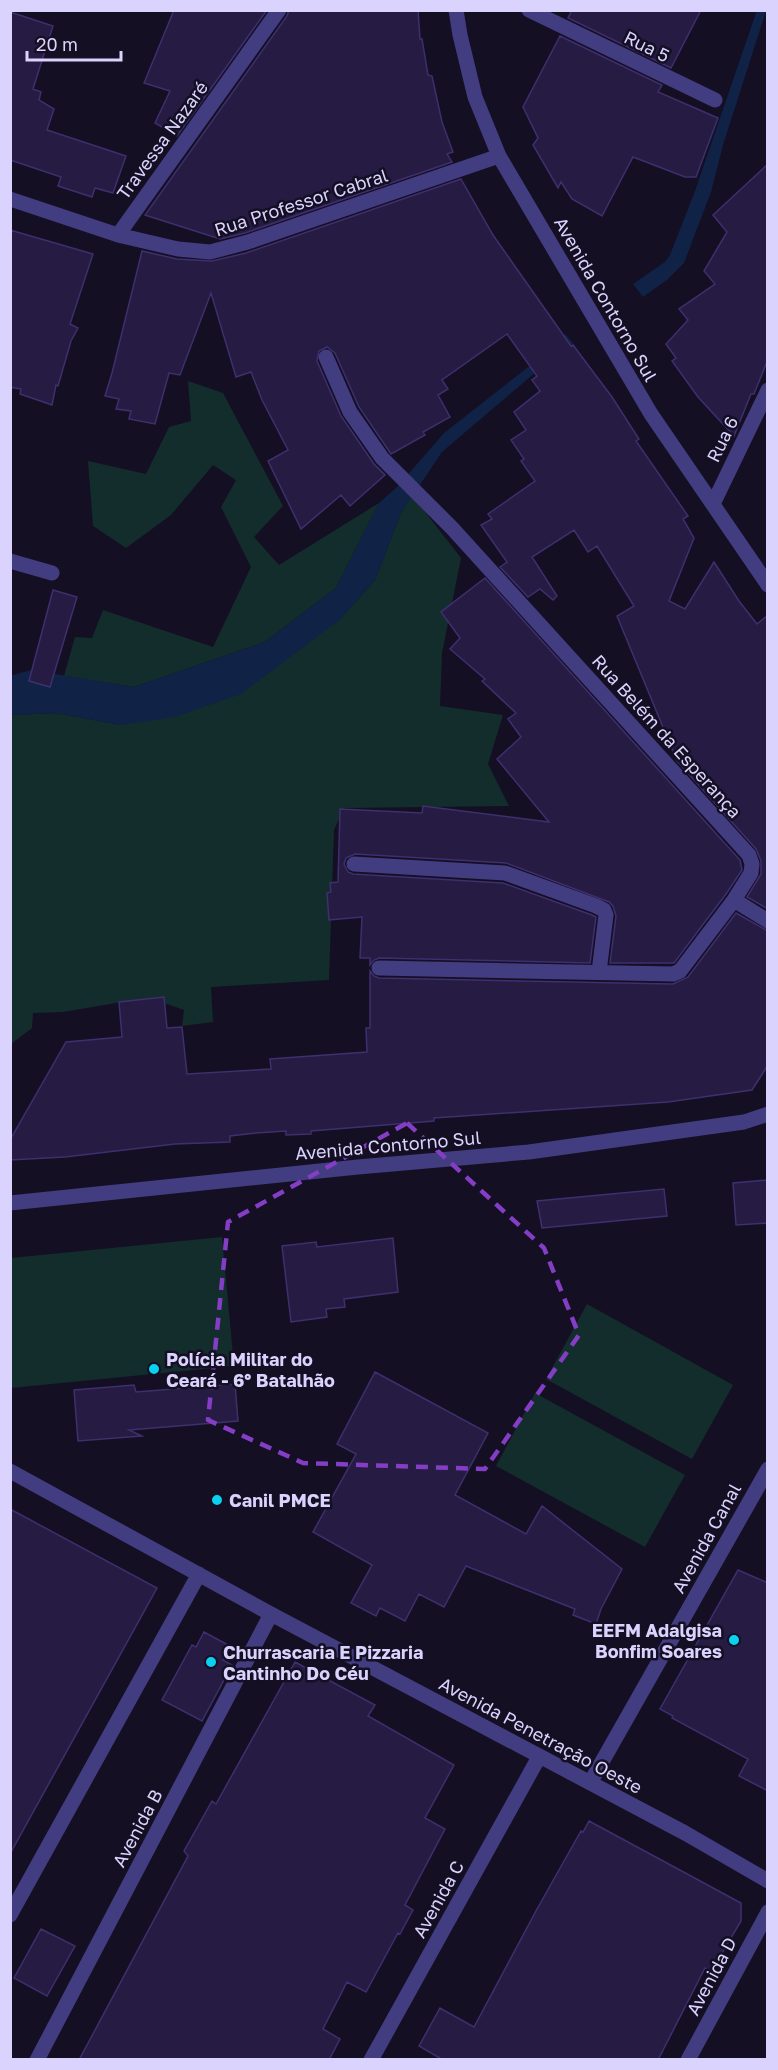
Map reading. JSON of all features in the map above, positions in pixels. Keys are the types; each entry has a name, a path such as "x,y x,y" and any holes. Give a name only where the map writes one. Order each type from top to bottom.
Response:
{"street":[{"name":"Travessa Nazaré","path":"118,235 279,10"},
{"name":"Avenida Contorno Sul","path":"456,10 475,98 499,156 651,414 768,585"},
{"name":"Rua 5","path":"528,10 715,100"},
{"name":"Rua Professor Cabral","path":"10,199 118,235 178,249 210,252 248,242 499,156"},
{"name":"Rua Belém da Esperança","path":"326,357 350,412 382,458 452,528 749,855 752,864 752,873 734,900 680,971 673,974 379,968"},
{"name":"Rua 6","path":"713,504 768,390"},
{"path":"10,561 52,573"},
{"path":"354,864 505,873 596,906 604,910 606,915 599,972"},
{"path":"734,900 768,921"},
{"name":"Avenida Contorno Sul","path":"10,1203 528,1152 744,1122 768,1114"},
{"name":"Avenida Canal","path":"590,1783 768,1469"},
{"name":"Avenida Penetração Oeste","path":"10,1471 272,1614 685,1833 768,1881"},
{"path":"10,1915 199,1574"},
{"name":"Avenida B","path":"38,2060 272,1614"},
{"name":"Avenida C","path":"371,2060 539,1757"},
{"name":"Avenida D","path":"688,2060 768,1912"}],"highlighted area":[{"path":"407,1123 544,1248 579,1335 485,1469 303,1463 208,1420 228,1222"}],"green space":[{"path":"188,381 223,393 283,506 254,537 279,565 379,503 336,588 265,642 134,687 64,676 75,637 92,638 103,610 213,647 251,567 221,507 236,480 213,465 171,515 126,548 93,526 88,461 146,474 169,427 191,421"},
{"path":"412,495 461,558 442,653 440,706 503,715 488,764 509,806 344,808 334,830 329,980 211,987 213,1022 182,1026 184,1010 158,1001 128,1001 63,1012 33,1013 32,1028 11,1044 10,715 56,713 121,725 339,620 375,580 401,513"},
{"path":"222,1237 234,1366 11,1388 11,1258"},
{"path":"587,1304 733,1385 692,1459 546,1379"},
{"path":"535,1393 685,1475 645,1547 496,1466"}],"water":[{"path":"757,10 766,11 723,145 711,192 684,263 667,280 643,297 633,284 665,262 670,255 695,191"},
{"path":"565,334 573,343 442,452 401,513 375,580 339,620 241,694 175,717 121,725 56,713 11,715 10,676 31,670 134,687 265,642 336,588 379,503 397,487 444,433 541,357"}],"building":[{"path":"174,10 267,10 177,136 155,123 170,91 144,83"},
{"path":"289,10 418,10 420,39 422,39 428,75 432,76 442,122 453,152 447,154 452,162 245,233 220,239 145,215 287,16"},
{"path":"572,10 701,10 671,68 568,18"},
{"path":"10,12 53,26 33,89 41,92 39,100 54,109 47,130 126,156 113,193 95,188 92,197 58,186 61,177 10,160"},
{"path":"560,36 662,85 658,92 718,118 696,177 685,177 633,157 602,216 572,199 561,182 558,188 533,145 538,138 523,107"},
{"path":"768,164 768,359 734,436 698,397 672,361 676,358 666,344 688,320 679,309 715,284 704,271 727,232 713,215"},
{"path":"461,179 493,235 571,346 573,345 612,397 639,439 636,441 688,516 683,519 694,538 669,601 685,609 714,562 757,624 768,615 768,909 747,897 761,874 761,861 756,849 677,761 617,616 634,606 597,546 588,552 574,530 532,557 557,596 553,600 540,589 528,597 500,567 507,562 481,525 492,519 488,514 535,481 521,461 524,459 511,440 526,430 514,412 540,391 532,380 537,376 507,334 442,380 448,389 438,395 450,417 423,432 425,435 391,454 359,407 335,353 327,347 319,351 317,361 341,416 374,464 385,475 350,506 341,495 301,529 268,461 288,450 262,400 251,372 236,377 211,293 180,375 169,373 155,424 129,419 131,411 116,409 119,399 105,396 142,251 177,259 212,261 246,253"},
{"path":"10,230 93,254 70,324 78,328 71,341 58,386 56,385 52,405 20,394 21,389 10,387"},
{"path":"485,578 740,860 742,870 674,963 610,963 616,916 609,902 506,863 355,854 346,858 344,864 348,872 353,874 503,883 592,915 596,917 590,963 379,958 370,965 370,958 360,958 362,917 329,920 327,893 331,892 330,883 338,882 340,809 422,813 423,806 549,822 497,759 521,737 508,719 516,713 482,681 485,679 450,649 460,638 441,612"},
{"path":"53,590 77,597 50,687 29,681"},
{"path":"736,913 768,931 768,1065 752,1090 668,1102 434,1118 434,1121 311,1131 311,1134 286,1135 286,1131 256,1133 230,1136 230,1142 175,1144 65,1157 10,1160 10,1140 66,1042 122,1037 119,1002 164,997 167,1028 182,1027 187,1074 271,1069 270,1059 367,1052 366,1028 370,1028 370,971 379,978 673,984 688,977"},
{"path":"768,1180 768,1223 736,1225 733,1183"},
{"path":"664,1189 667,1216 542,1228 537,1201"},
{"path":"393,1238 398,1292 344,1299 345,1307 326,1309 327,1317 291,1322 282,1246 316,1242 317,1247"},
{"path":"375,1372 488,1433 455,1495 526,1534 542,1506 622,1569 601,1609 596,1624 573,1615 575,1609 466,1566 444,1607 419,1594 405,1621 380,1608 376,1616 351,1603 372,1565 313,1532 356,1454 337,1444"},
{"path":"235,1384 238,1421 129,1430 142,1436 78,1441 74,1390 134,1385 136,1392"},
{"path":"10,1509 157,1588 10,1854"},
{"name":"EEFM Adalgisa Bonfim Soares","path":"738,1570 768,1583 768,1791 739,1776 748,1759 672,1718 673,1716 660,1709"},
{"path":"204,1632 230,1646 223,1660 232,1665 202,1721 162,1700 192,1645 196,1647"},
{"path":"295,1662 375,1705 368,1716 454,1765 425,1818 445,1829 405,1905 413,1910 400,1934 398,1933 366,1992 347,1982 323,2029 340,2039 329,2060 79,2060 188,1856 184,1851 212,1801 216,1804"},
{"path":"589,1821 741,1903 741,1921 711,1972 705,1968 658,2060 443,2060 419,2046 440,2008 474,2027 537,1909 581,1831 583,1832"},
{"path":"41,1929 75,1946 47,1996 14,1978"}],"place":[{"name":"Polícia Militar do Ceará - 6° Batalhão","path":"154,1369"},
{"name":"Canil PMCE","path":"217,1500"},
{"name":"EEFM Adalgisa Bonfim Soares","path":"734,1640"},
{"name":"Churrascaria E Pizzaria Cantinho Do Céu","path":"211,1662"}]}
